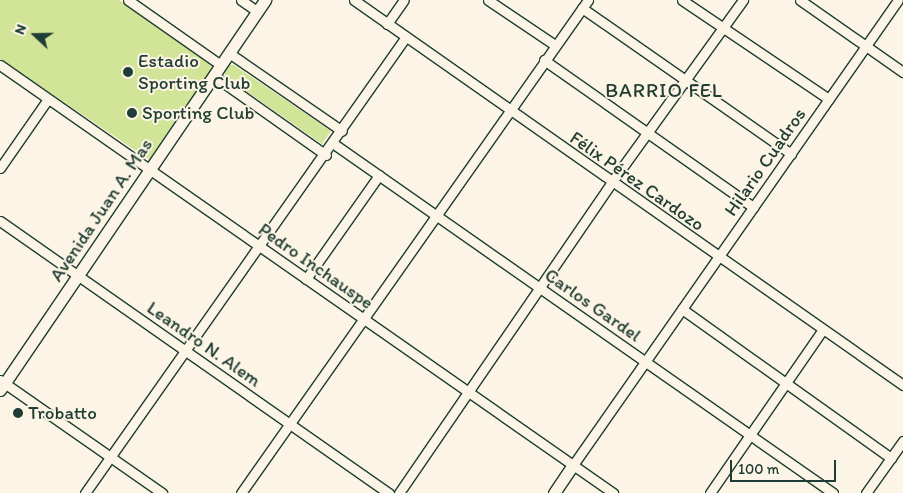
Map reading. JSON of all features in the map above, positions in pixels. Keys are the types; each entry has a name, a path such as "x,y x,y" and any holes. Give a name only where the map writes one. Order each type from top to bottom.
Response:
{"main road":[{"name":"Avenida Juan A. Mas","path":"2,384 265,0"},
{"path":"554,493 573,465"}],"street":[{"path":"128,0 221,65"},
{"path":"241,0 257,11"},
{"name":"Félix Pérez Cardozo","path":"354,0 611,183 903,385"},
{"path":"387,24 404,0"},
{"path":"488,0 555,45"},
{"path":"241,493 508,110 588,0"},
{"path":"682,0 829,99"},
{"path":"399,493 611,183 743,0"},
{"path":"800,0 903,72"},
{"name":"Hilario Cuadros","path":"573,465 898,0"},
{"path":"582,8 791,154"},
{"path":"85,493 261,248 405,38"},
{"path":"229,54 342,131"},
{"path":"544,60 753,207"},
{"name":"Pedro Inchauspe","path":"0,65 612,493"},
{"path":"214,76 326,155"},
{"path":"0,168 48,98"},
{"name":"Carlos Gardel","path":"334,144 833,493"},
{"path":"306,279 379,175"},
{"name":"Leandro N. Alem","path":"0,221 388,493"},
{"path":"682,308 891,458"},
{"path":"710,493 823,329"},
{"path":"2,384 162,493"},
{"path":"866,493 903,441"}],"green space":[{"name":"Sporting Club","path":"0,0 119,0 217,66 151,161 0,59"},
{"path":"221,65 234,65 331,131 322,144 226,77"}],"place":[{"name":"Estadio Sporting Club","path":"128,72"},
{"name":"Sporting Club","path":"132,113"},
{"name":"Trobatto","path":"18,413"}],"district":[{"name":"BARRIO FEL","path":"664,90"}]}
